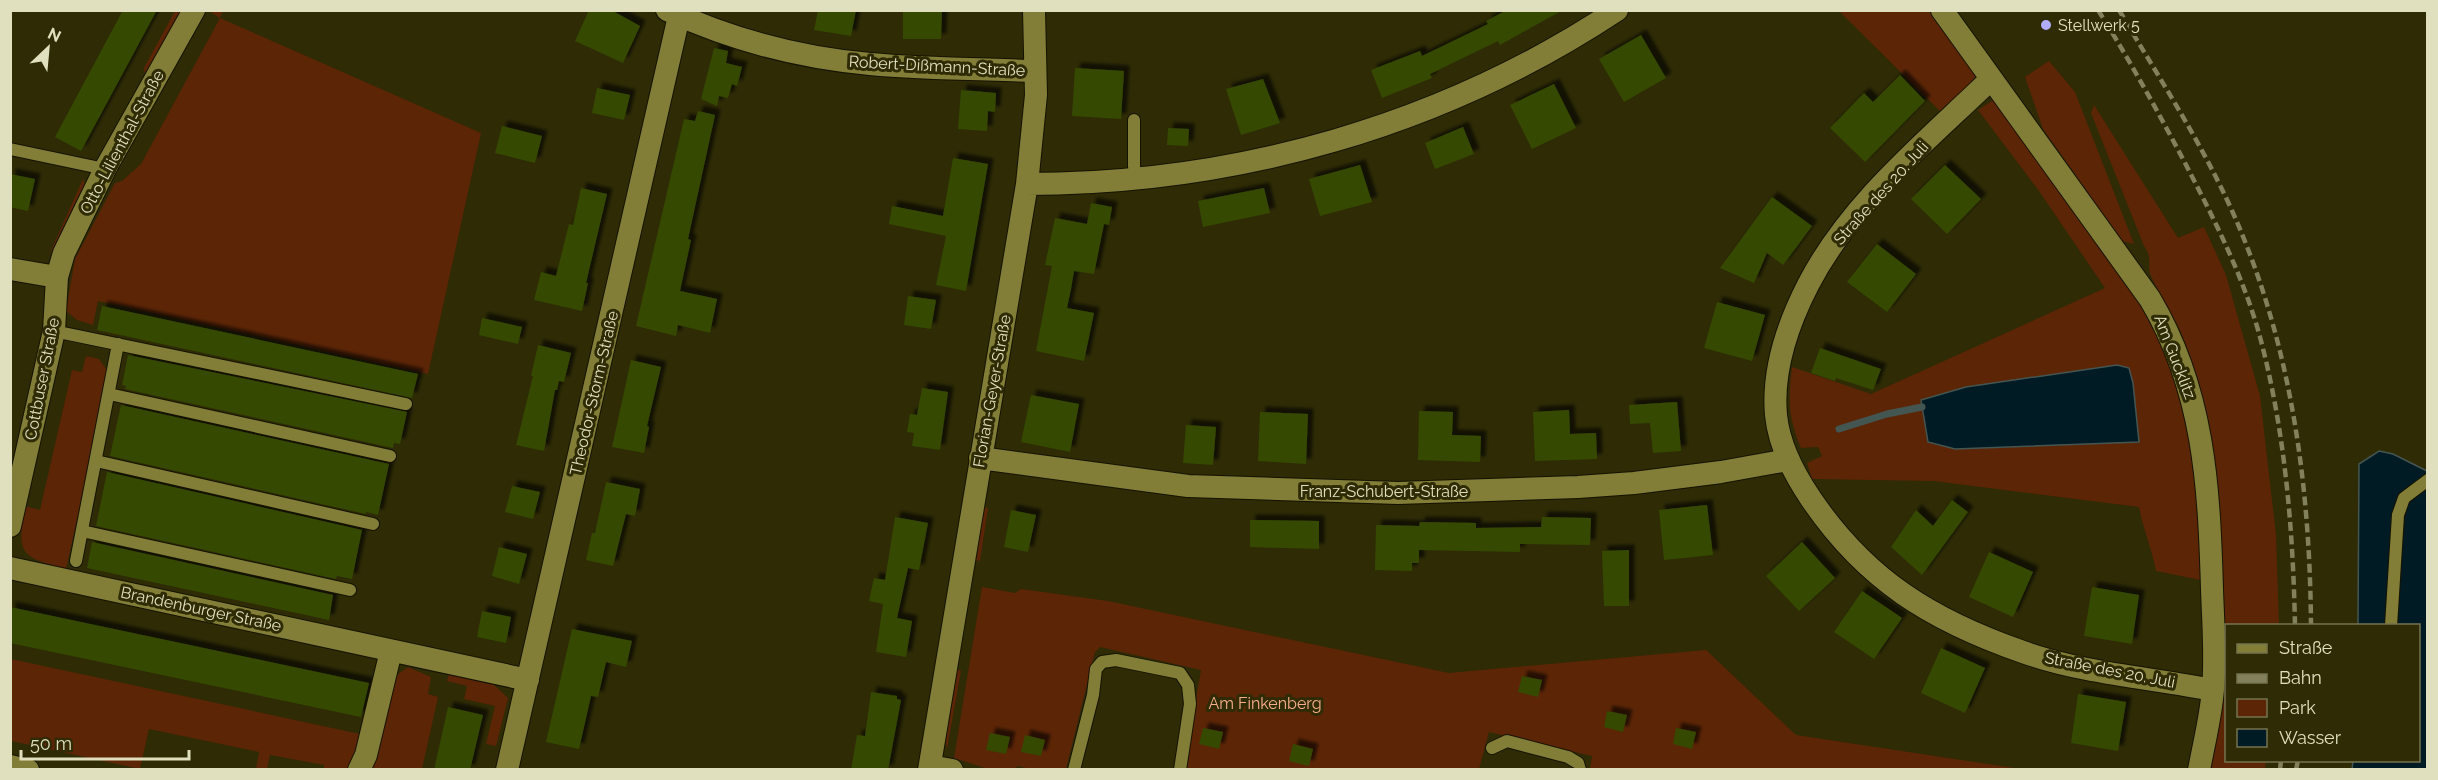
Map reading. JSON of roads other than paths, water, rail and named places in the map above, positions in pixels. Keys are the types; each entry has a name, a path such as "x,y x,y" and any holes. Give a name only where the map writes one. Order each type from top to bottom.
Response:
{"street":[{"name":"Otto-Lilienthal-Straße","path":"57,277 64,253 105,169 194,10"},
{"name":"Florian-Geyer-Straße","path":"929,768 1027,184 1036,95 1034,10"},
{"path":"1027,184 1064,184 1183,174 1266,159 1344,138 1404,119 1515,70 1617,10"},
{"name":"Am Gucklitz","path":"1942,10 2150,299 2170,338 2183,373 2202,444 2209,492 2213,690 2199,770"},
{"name":"Robert-Dißmann-Straße","path":"673,13 726,34 845,61 897,66 1035,71"},
{"name":"Theodor-Storm-Straße","path":"507,770 673,13"},
{"name":"Straße des 20. Juli","path":"1991,79 1874,194 1836,240 1809,284 1784,345 1776,384 1776,417 1788,460 1820,513 1848,548 1890,586 1912,601 1951,622 2034,655 2071,665 2213,690"},
{"path":"10,270 57,277"},
{"name":"Cottbuser Straße","path":"10,526 54,331 57,277"},
{"name":"Franz-Schubert-Straße","path":"980,458 1188,486 1398,493 1601,486 1721,472 1788,460"},
{"name":"Brandenburger Straße","path":"10,568 528,680"},
{"path":"359,770 366,755 391,651"},
{"path":"10,766 28,770"},
{"path":"929,768 952,770"}],"lane":[{"path":"1134,120 1136,178"},
{"path":"10,149 105,169"},
{"path":"54,331 406,404"},
{"path":"76,561 118,344"},
{"path":"109,393 390,456"},
{"path":"96,461 373,524"},
{"path":"2391,624 2398,515 2404,498 2427,480"},
{"path":"82,531 350,590"},
{"path":"1074,770 1093,695 1096,669 1102,662 1116,660 1180,673 1188,685 1190,704 1180,770"},
{"path":"1492,748 1507,741 1568,758 1578,763 1580,770"}],"water":[{"path":"2117,365 2129,368 2133,383 2139,442 1955,449 1928,442 1921,400 1966,387"},
{"path":"2379,451 2393,454 2427,471 2427,769 2352,770 2353,762 2420,762 2420,624 2358,624 2359,464"}],"waterway":[{"path":"1839,429 1887,414 1922,407"}],"railway":[{"path":"2098,10 2121,47 2195,182 2226,247 2253,314 2269,372 2282,444 2290,516 2295,624"},
{"path":"2119,10 2185,120 2215,176 2242,234 2260,281 2286,377 2295,426 2307,525 2311,624"},
{"path":"2280,770 2281,762"},
{"path":"2296,770 2298,762"}],"place":[{"name":"Stellwerk 5","path":"2046,25"}],"park label":[{"name":"Am Finkenberg","path":"1265,703"}]}
